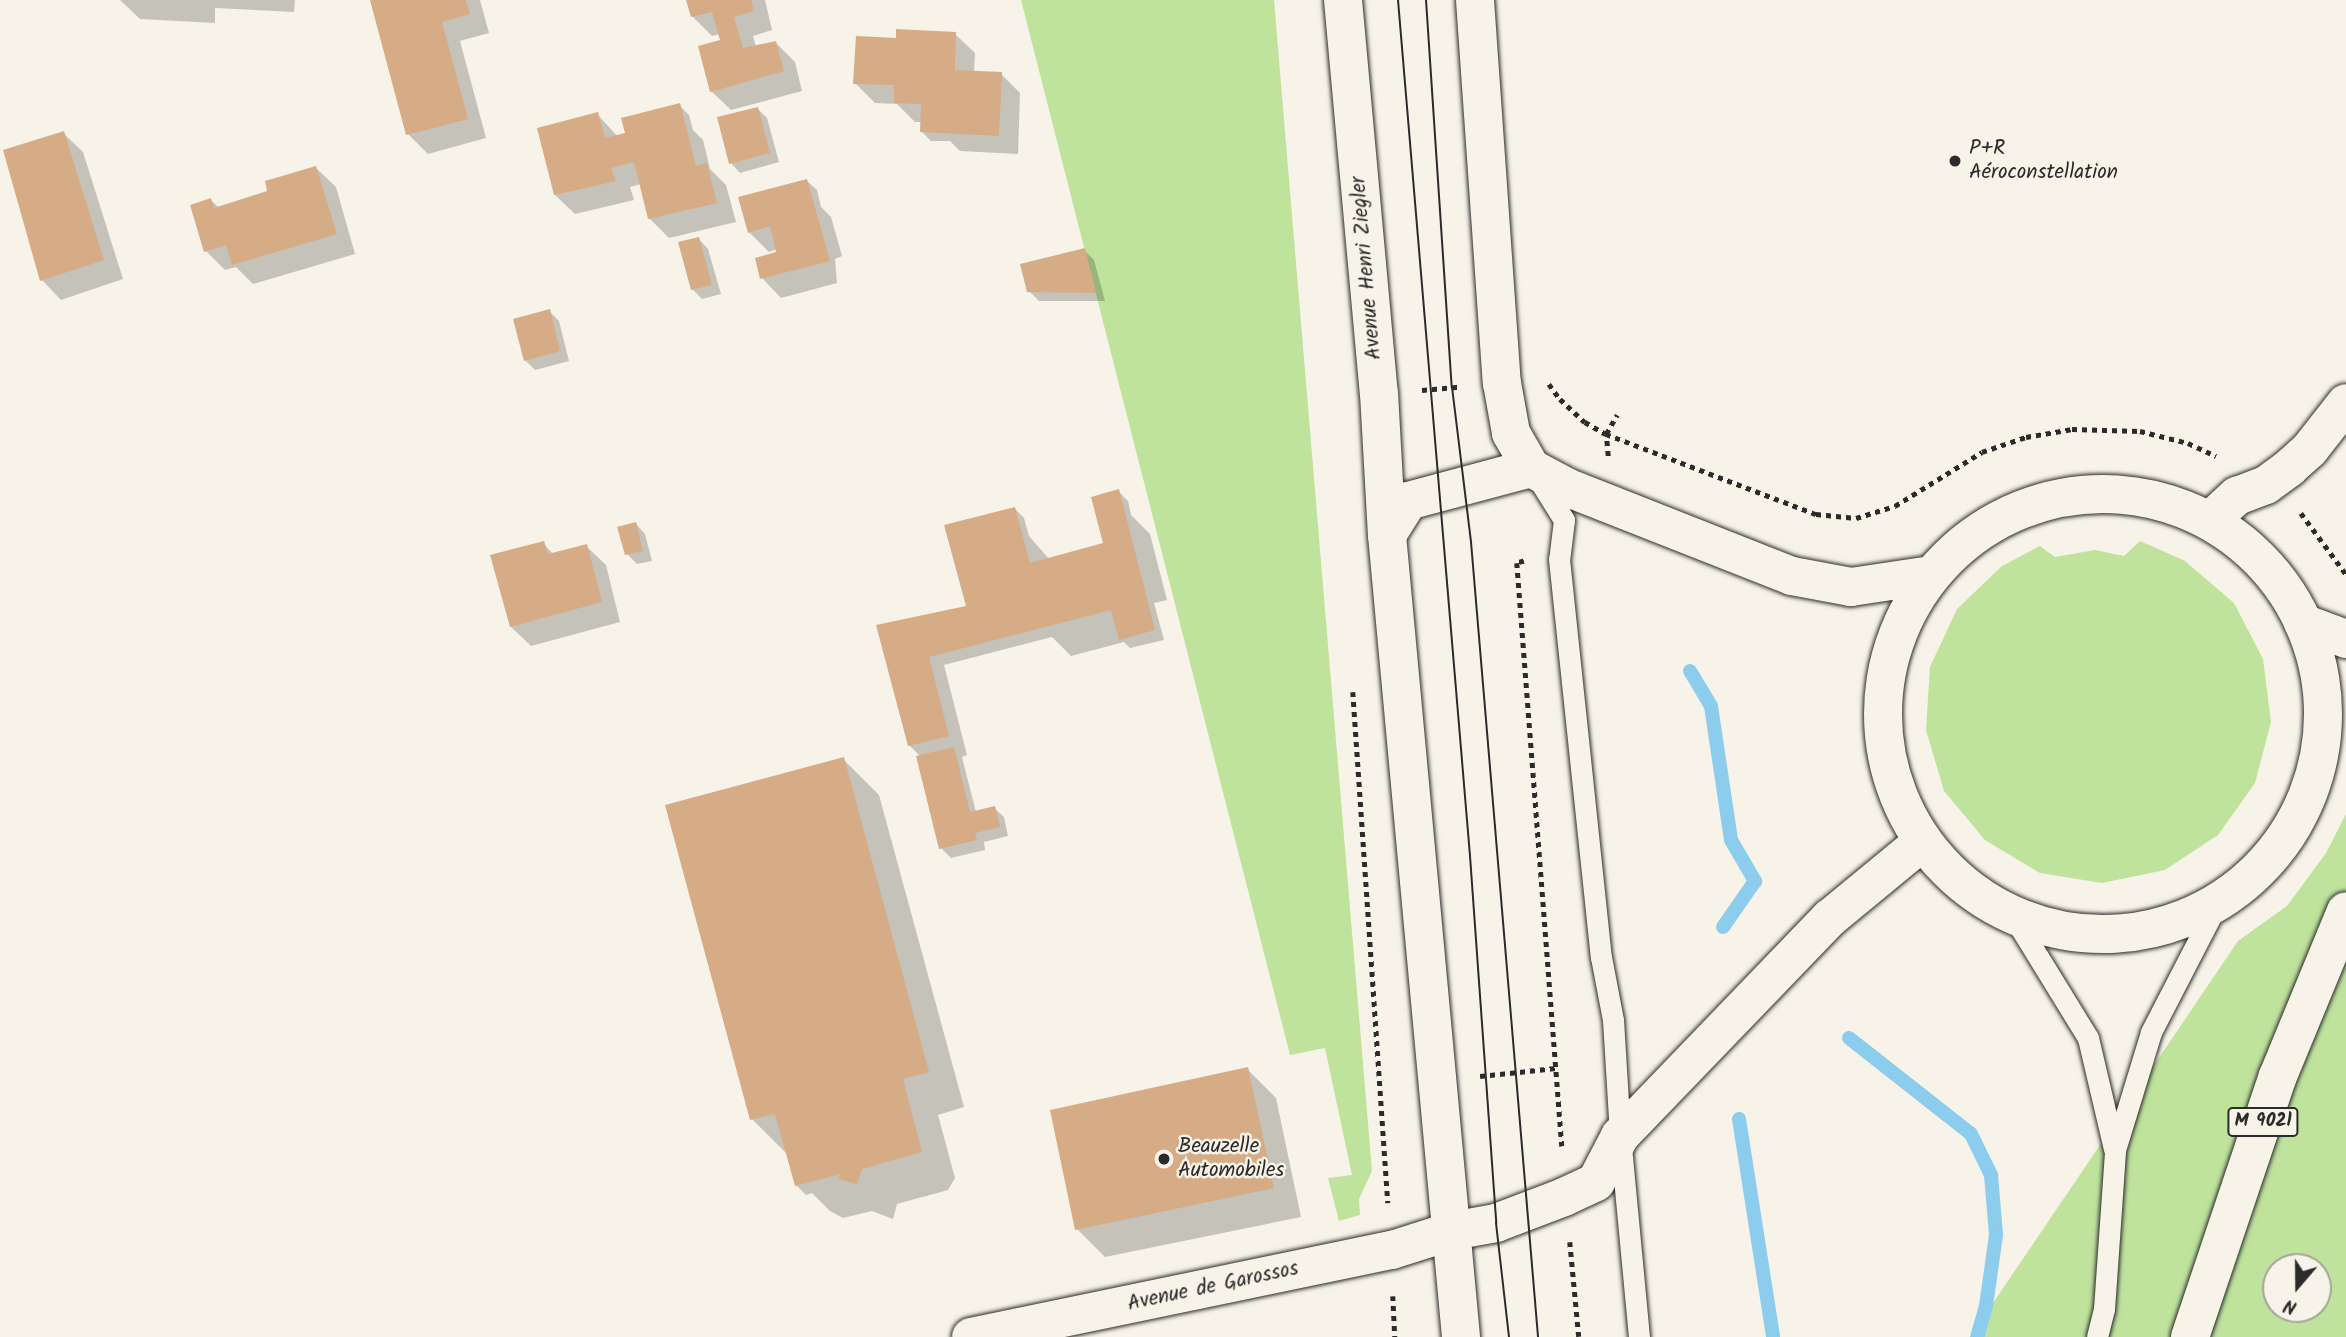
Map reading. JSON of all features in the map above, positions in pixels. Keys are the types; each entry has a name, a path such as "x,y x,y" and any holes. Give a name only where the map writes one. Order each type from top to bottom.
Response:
{"main road":[{"name":"Avenue Henri Ziegler","path":"1343,0 1379,393 1387,536 1461,1337"},
{"path":"1475,0 1502,383 1511,433 1531,468 1566,487 1792,576 1851,587 1931,575"},
{"path":"2213,518 2237,496 2266,485 2289,468 2310,449 2346,403"},
{"path":"1387,536 1408,501 1531,468"},
{"path":"2308,796 2322,739 2321,680 2303,623 2280,584 2250,551 2213,518 2156,501 2094,494 2033,505 1978,533 1931,575 1895,638 1882,709 1884,751 1895,792 1921,842 1972,892 2013,916 2081,935 2152,930 2217,904 2275,854 2308,796 2346,754"},
{"path":"2303,623 2346,639"},
{"name":"Avenue de Garossos","path":"971,1337 1392,1250 1452,1231 1496,1223 1596,1182 1620,1136 1830,918 1921,842"},
{"name":"M 902l","path":"2190,1337 2278,1076 2346,911"}],"lane":[{"path":"1531,468 1564,520 1559,559 1601,957 1613,1020 1620,1136 1639,1337"},
{"path":"2097,1337 2104,1309 2115,1150 2151,1032 2217,904"},
{"path":"2013,916 2088,1038 2115,1150"}],"path":[{"path":"1547,380 1560,399 1585,422 1606,434 1816,514 1856,518 1895,506 1982,452 2026,437 2073,429 2140,431 2188,443 2224,460"},
{"path":"1379,393 1502,383"},
{"path":"2300,512 2346,574"},
{"path":"1530,560 1517,562 1562,1151"},
{"path":"1352,686 1388,1206"},
{"path":"1574,1273 1579,1337"},
{"path":"1393,1284 1395,1337"}],"green space":[{"path":"1021,0 1274,0 1372,1171 1359,1199 1360,1215 1339,1221 1328,1178 1352,1175 1325,1048 1290,1055"},
{"path":"2140,541 2185,561 2234,603 2263,659 2271,722 2255,783 2218,835 2165,870 2102,883 2040,873 1985,840 1944,791 1926,730 1930,667 1957,609 2002,566 2040,546 2055,557 2095,550 2124,556"},
{"path":"2346,814 2346,1337 1970,1337 2238,941 2287,906 2326,853"}],"building":[{"path":"370,0 466,0 470,14 442,22 468,119 406,135"},
{"path":"686,0 751,0 754,11 734,17 743,48 776,41 784,71 710,92 698,46 720,40 712,12 691,17"},
{"path":"896,29 956,32 955,70 1002,72 999,136 920,132 921,104 894,103 894,85 853,84 856,36 896,38"},
{"path":"680,103 696,166 707,163 717,203 648,219 634,162 611,168 616,181 554,195 537,128 598,112 605,138 625,133 621,118"},
{"path":"758,107 770,153 729,164 717,117"},
{"path":"64,131 104,260 40,281 3,150"},
{"path":"316,166 337,234 232,265 226,245 204,252 190,205 211,198 214,208 267,191 265,181"},
{"path":"807,179 830,261 760,279 755,258 776,252 770,226 748,233 738,197"},
{"path":"699,237 712,285 691,290 678,242"},
{"path":"1085,248 1096,293 1027,292 1020,264"},
{"path":"550,309 560,351 524,361 513,319"},
{"path":"1119,489 1155,630 1119,640 1111,610 929,657 949,736 908,746 876,625 966,606 944,525 1015,507 1030,563 1103,543 1091,497"},
{"path":"636,522 643,551 625,555 617,527"},
{"path":"544,541 548,554 587,544 602,602 510,627 490,555"},
{"path":"954,747 970,812 995,806 1000,827 975,833 977,840 939,849 916,756"},
{"path":"844,757 929,1072 903,1079 922,1152 862,1169 857,1184 838,1179 840,1174 795,1186 775,1114 750,1120 665,805"},
{"name":"Beauzelle Automobiles","path":"1248,1067 1274,1188 1075,1230 1050,1110"}],"waterway":[{"path":"1690,671 1711,706 1731,840 1755,881 1723,927"},
{"path":"1849,1038 1971,1134 1991,1175 1996,1235 1986,1306 1977,1337"},
{"path":"1739,1119 1773,1337"}],"tram line":[{"path":"1398,0 1470,856 1496,1223 1509,1337"},
{"path":"1426,0 1452,387 1471,542 1538,1337"}],"place":[{"name":"P+R Aéroconstellation","path":"1955,161"},
{"name":"Beauzelle Automobiles","path":"1164,1159"}]}
